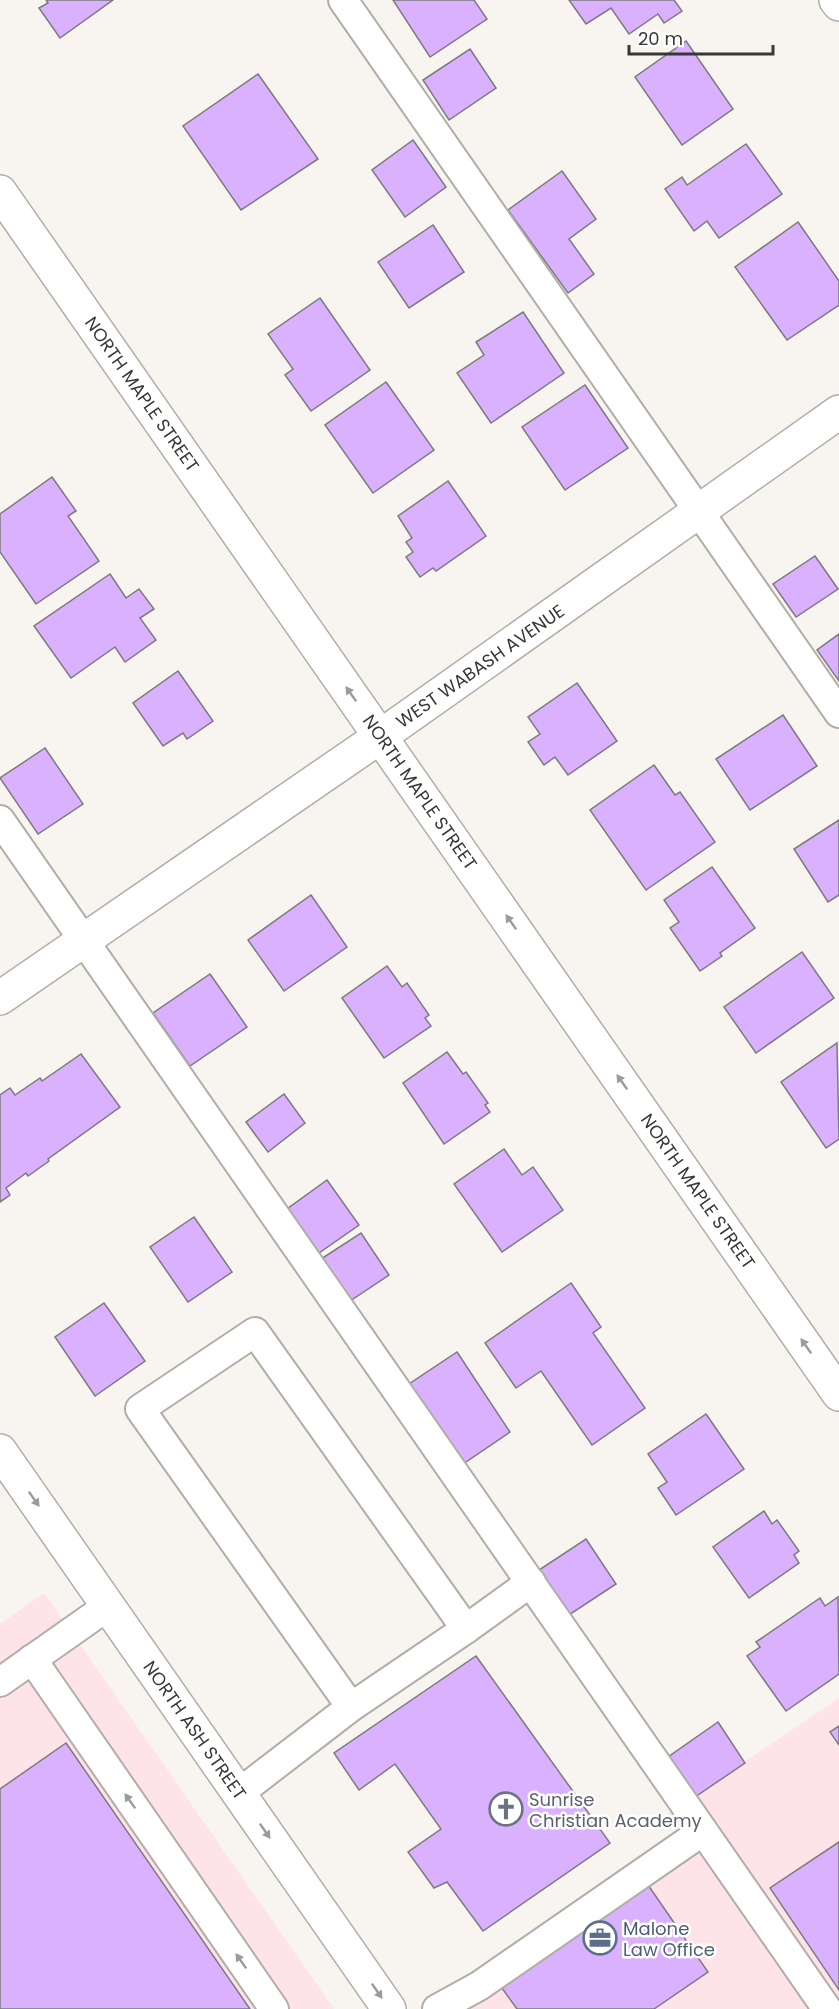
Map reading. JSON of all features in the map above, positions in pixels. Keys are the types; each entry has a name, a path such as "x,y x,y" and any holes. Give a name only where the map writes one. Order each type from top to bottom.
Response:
{"main road":[{"path":"836,0 839,4"},
{"name":"NORTH MAPLE STREET","path":"0,192 839,1394"},
{"name":"WEST WABASH AVENUE","path":"0,998 381,736 839,412"},
{"name":"NORTH ASH STREET","path":"0,1451 389,2009"}],"lane":[{"path":"343,0 839,713"},
{"path":"0,820 827,2009"},
{"path":"351,1707 140,1409 255,1332 466,1629"},
{"path":"238,1793 351,1707 531,1582"},
{"path":"0,1682 108,1606"},
{"path":"32,1659 274,2009"},
{"path":"437,2009 479,1986 703,1831"}],"shaded area":[{"path":"44,1593 334,2009 0,2009 0,1624"},
{"path":"839,1698 839,2009 439,2009 677,1833 665,1816"}],"building":[{"path":"46,0 113,0 60,38 39,8 48,3"},
{"path":"393,0 474,0 487,19 430,57"},
{"path":"569,0 674,0 682,11 664,23 658,14 629,34 611,8 586,24"},
{"path":"686,41 733,109 682,145 635,77"},
{"path":"470,49 496,88 449,120 423,80"},
{"path":"258,74 318,159 241,210 183,126"},
{"path":"413,140 446,187 405,217 372,170"},
{"path":"746,144 782,194 719,238 707,221 694,231 665,189 682,177 687,185"},
{"path":"562,171 596,219 569,239 594,274 568,293 508,210"},
{"path":"798,222 839,281 839,305 787,340 735,267"},
{"path":"433,225 464,272 409,308 378,262"},
{"path":"320,298 370,370 311,411 285,375 293,369 268,334"},
{"path":"523,312 564,373 491,423 457,373 484,355 476,342"},
{"path":"386,382 434,450 373,493 325,425"},
{"path":"585,385 628,448 565,490 522,427"},
{"path":"52,477 76,511 68,516 99,561 36,604 0,552 0,514"},
{"path":"448,481 486,536 436,571 433,568 420,577 406,557 413,552 406,542 412,538 398,516"},
{"path":"815,556 838,589 796,617 773,584"},
{"path":"110,574 126,598 139,589 154,609 140,618 156,640 125,662 115,647 71,678 34,626"},
{"path":"839,634 839,681 817,650"},
{"path":"178,671 213,721 187,739 183,733 163,746 133,703"},
{"path":"577,683 617,741 568,775 555,757 544,765 528,742 540,734 528,717"},
{"path":"783,715 817,766 750,810 716,759"},
{"path":"45,748 83,804 38,834 0,778"},
{"path":"654,765 675,795 680,792 715,842 646,890 590,810"},
{"path":"839,820 839,895 828,902 794,849"},
{"path":"712,867 755,928 720,953 722,956 700,971 670,928 679,922 664,900"},
{"path":"311,895 347,947 284,991 248,940"},
{"path":"802,952 834,998 756,1053 724,1007"},
{"path":"387,966 402,987 407,983 429,1015 425,1018 431,1026 384,1058 342,998"},
{"path":"210,974 247,1027 190,1066 153,1013"},
{"path":"837,1043 839,1139 826,1148 781,1082"},
{"path":"447,1052 463,1074 466,1072 488,1103 485,1105 490,1112 444,1144 403,1083"},
{"path":"81,1054 120,1107 28,1176 26,1173 6,1188 10,1195 0,1202 0,1095 10,1088 15,1095 40,1078 42,1081"},
{"path":"284,1094 305,1123 268,1152 246,1122"},
{"path":"504,1149 522,1175 533,1167 563,1210 502,1252 454,1184"},
{"path":"327,1180 359,1225 319,1253 287,1209"},
{"path":"194,1217 232,1272 188,1302 150,1247"},
{"path":"361,1233 389,1275 350,1301 321,1259"},
{"path":"571,1283 601,1327 593,1333 645,1408 592,1445 541,1371 516,1388 485,1343"},
{"path":"104,1303 145,1361 95,1396 55,1337"},
{"path":"457,1352 510,1432 463,1464 409,1384"},
{"path":"706,1414 744,1469 676,1515 658,1488 667,1482 648,1454"},
{"path":"764,1511 772,1524 777,1520 799,1551 794,1555 799,1563 749,1598 713,1547"},
{"path":"586,1539 616,1584 569,1615 539,1570"},
{"path":"838,1597 839,1674 786,1711 747,1656 760,1647 756,1642 820,1598 825,1606"},
{"name":"Sunrise Christian Academy","path":"476,1656 610,1843 483,1931 447,1882 434,1888 408,1852 441,1829 395,1764 359,1790 334,1753"},
{"path":"718,1722 745,1763 695,1797 668,1757"},
{"path":"839,1726 839,1745 830,1732"},
{"path":"66,1743 250,2009 0,2009 0,1789"},
{"path":"839,1842 839,1990 770,1888"},
{"path":"646,1882 708,1972 654,2009 517,2009 499,1984"}],"place":[{"name":"Sunrise Christian Academy","path":"506,1809"},
{"name":"Malone Law Office","path":"600,1938"}]}
